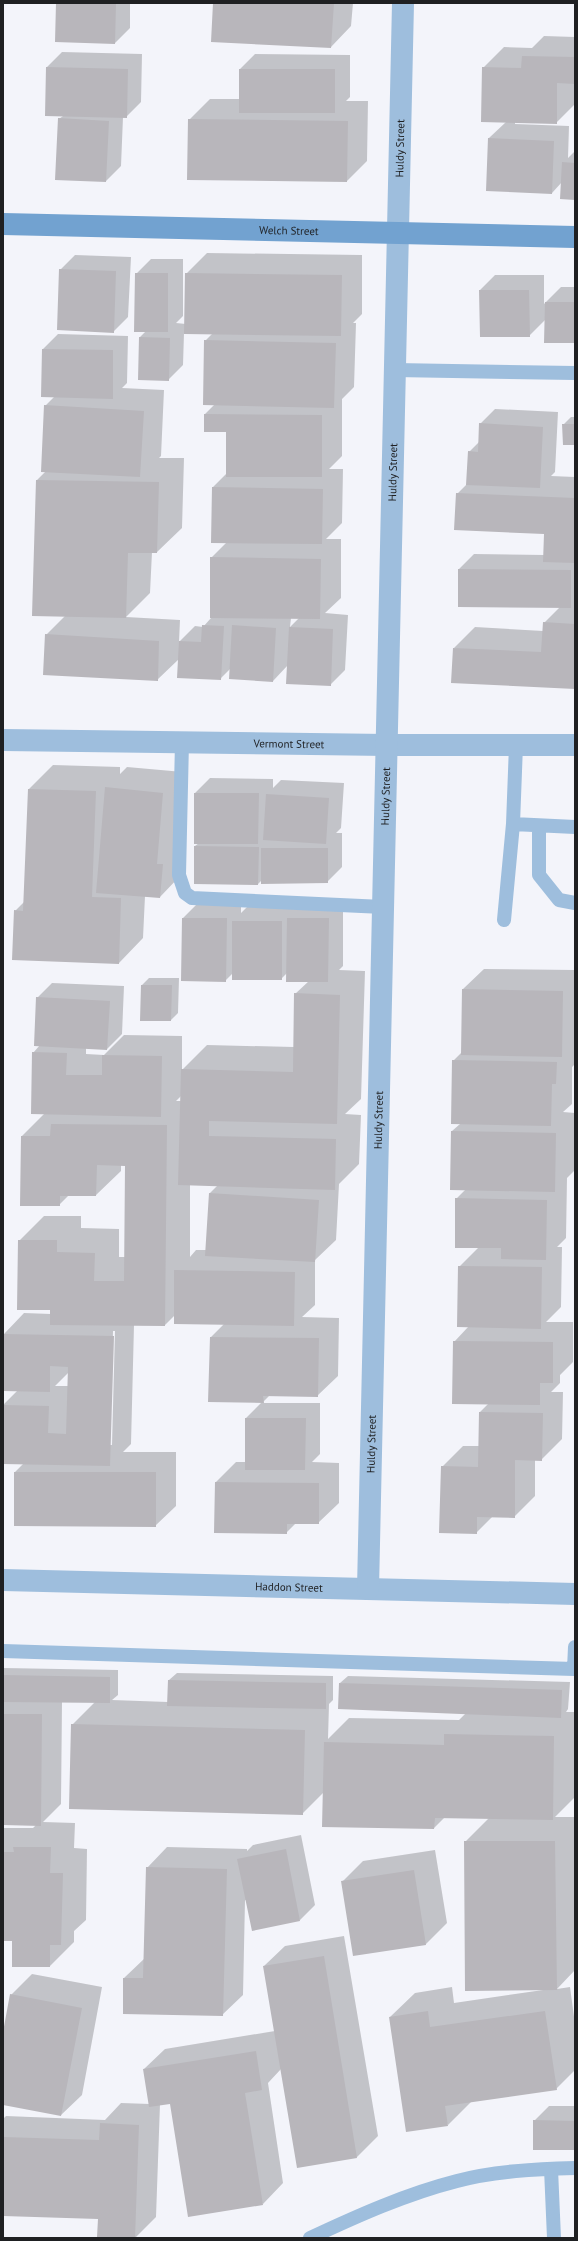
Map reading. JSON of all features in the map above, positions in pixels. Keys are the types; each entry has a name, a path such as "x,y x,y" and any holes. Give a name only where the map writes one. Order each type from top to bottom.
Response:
{"street":[{"name":"Huldy Street","path":"368,1589 403,3"},
{"name":"Welch Street","path":"3,224 575,237"},
{"name":"Vermont Street","path":"3,740 387,745 575,744"},
{"name":"Haddon Street","path":"3,1580 575,1594"}],"lane":[{"path":"395,370 575,373"},
{"path":"182,742 179,875 185,893 192,898 383,907"},
{"path":"504,920 513,824 516,745"},
{"path":"513,824 575,827"},
{"path":"539,826 539,875 559,900 575,903"},
{"path":"3,1651 574,1669 575,1647"},
{"path":"310,2238 374,2208 458,2180 531,2170 575,2168"},
{"path":"551,2169 554,2238"}],"building":[{"path":"56,3 116,3 115,44 55,42"},
{"path":"213,3 334,3 331,48 211,42"},
{"path":"522,56 575,57 575,84 557,83 557,124 481,122 482,67 521,68"},
{"path":"46,67 128,69 127,118 45,116"},
{"path":"239,69 335,69 335,113 239,113"},
{"path":"58,118 109,121 106,182 55,180"},
{"path":"188,119 348,121 347,182 187,180"},
{"path":"488,138 554,141 552,194 486,191"},
{"path":"562,162 575,163 575,200 560,199"},
{"path":"59,269 116,271 114,333 57,330"},
{"path":"135,273 168,273 168,332 134,332"},
{"path":"185,273 342,275 341,336 184,334"},
{"path":"479,290 529,290 530,337 480,337"},
{"path":"545,302 575,302 575,343 544,343"},
{"path":"139,337 170,338 169,381 138,380"},
{"path":"204,340 336,343 334,408 203,405"},
{"path":"42,349 113,350 113,399 41,397"},
{"path":"44,405 144,411 140,477 41,472"},
{"path":"204,414 322,415 322,477 226,477 226,432 204,432"},
{"path":"479,423 543,427 540,488 466,485 468,451 478,452"},
{"path":"562,424 575,424 575,445 563,445"},
{"path":"36,480 159,482 157,553 128,553 126,618 32,616"},
{"path":"212,487 323,489 322,544 211,543"},
{"path":"456,493 575,498 575,563 543,562 544,534 454,530"},
{"path":"210,557 321,559 320,619 210,618"},
{"path":"458,569 571,570 571,608 458,607"},
{"path":"543,622 575,624 575,689 451,683 453,648 541,652"},
{"path":"202,625 224,626 221,680 177,678 179,641 201,642"},
{"path":"232,625 276,628 273,682 229,679"},
{"path":"289,627 333,629 331,686 286,684"},
{"path":"45,634 159,641 158,681 43,675"},
{"path":"105,787 163,793 157,864 163,864 160,898 96,893"},
{"path":"28,789 96,791 92,897 121,898 119,964 12,960 14,910 23,911"},
{"path":"194,793 259,793 258,844 194,844"},
{"path":"266,794 329,798 326,844 263,840"},
{"path":"194,846 259,847 258,885 194,884"},
{"path":"261,848 328,848 328,883 261,884"},
{"path":"182,918 227,918 226,982 181,981"},
{"path":"287,918 329,918 328,982 286,982"},
{"path":"232,921 282,921 282,980 232,980"},
{"path":"141,985 172,985 171,1021 140,1021"},
{"path":"462,989 563,991 562,1057 461,1055"},
{"path":"294,993 340,995 337,1124 209,1121 209,1136 336,1139 335,1190 178,1185 181,1069 293,1072"},
{"path":"36,997 110,1001 107,1050 34,1046"},
{"path":"32,1052 67,1053 66,1075 102,1075 102,1055 162,1056 161,1117 31,1114"},
{"path":"452,1060 557,1062 556,1084 552,1084 551,1126 451,1124"},
{"path":"51,1124 167,1125 165,1326 50,1325 50,1310 17,1310 18,1240 57,1240 57,1252 95,1253 94,1281 124,1281 125,1166 97,1165 96,1196 60,1196 60,1206 20,1206 21,1136 50,1136"},
{"path":"451,1131 556,1133 555,1192 450,1190"},
{"path":"209,1193 319,1200 315,1262 205,1256"},
{"path":"455,1198 547,1200 546,1260 501,1259 501,1248 455,1248"},
{"path":"458,1266 542,1267 541,1329 457,1327"},
{"path":"174,1270 295,1272 294,1326 174,1324"},
{"path":"3,1334 114,1336 110,1466 3,1464 3,1405 49,1406 48,1433 66,1434 68,1367 50,1366 50,1392 3,1391"},
{"path":"210,1337 319,1338 318,1397 263,1396 264,1403 208,1402"},
{"path":"453,1341 553,1342 553,1383 540,1383 540,1405 452,1404"},
{"path":"479,1412 543,1413 542,1461 515,1460 515,1518 477,1517 477,1534 439,1533 441,1466 478,1467"},
{"path":"245,1418 306,1418 305,1470 245,1470"},
{"path":"14,1472 156,1472 156,1527 14,1526"},
{"path":"215,1482 319,1483 319,1524 287,1524 287,1534 214,1533"},
{"path":"3,1675 110,1677 110,1703 3,1702"},
{"path":"168,1680 326,1683 326,1709 167,1706"},
{"path":"339,1683 562,1690 561,1718 338,1709"},
{"path":"3,1714 42,1714 41,1826 3,1825"},
{"path":"71,1724 305,1730 303,1815 69,1809"},
{"path":"444,1734 554,1736 553,1820 435,1818 434,1829 322,1827 324,1742 444,1745"},
{"path":"464,1841 555,1841 557,1990 465,1991"},
{"path":"13,1847 51,1847 50,1873 63,1873 61,1945 50,1945 50,1967 12,1967 12,1941 3,1941 3,1852 14,1852"},
{"path":"286,1849 300,1921 252,1931 237,1859"},
{"path":"146,1867 227,1869 223,2016 123,2014 123,1978 143,1978"},
{"path":"414,1870 426,1945 353,1956 341,1881"},
{"path":"324,1956 357,2158 297,2168 263,1966"},
{"path":"10,1994 82,2008 61,2116 3,2105 3,2032"},
{"path":"428,2011 430,2027 545,2011 557,2090 445,2106 448,2126 406,2132 389,2017"},
{"path":"256,2051 262,2090 245,2093 263,2205 188,2217 170,2104 149,2107 143,2069"},
{"path":"533,2120 575,2121 575,2150 533,2150"},
{"path":"100,2123 139,2125 135,2238 97,2237 98,2219 3,2216 3,2137 99,2140"}]}
